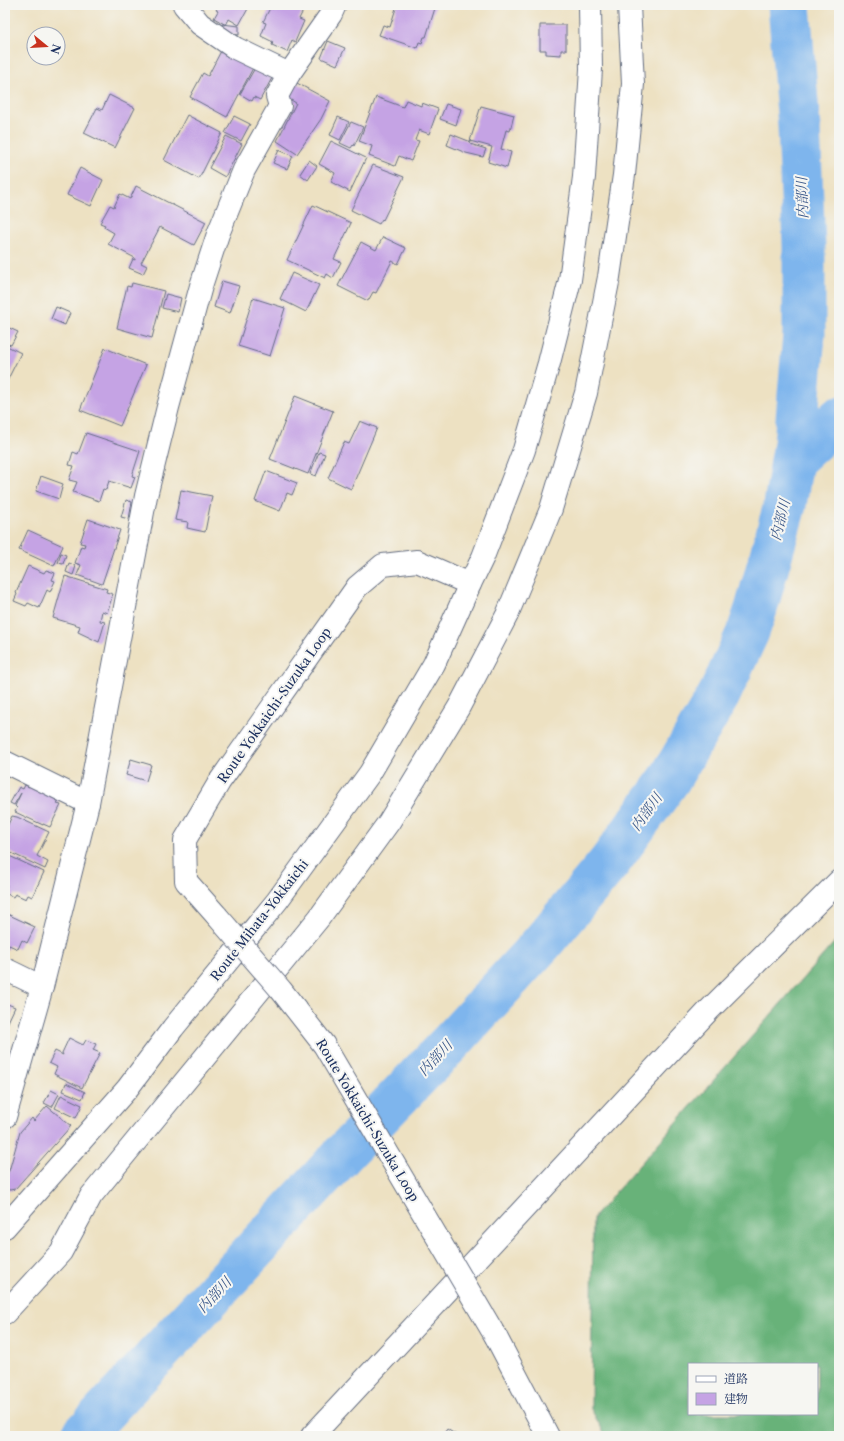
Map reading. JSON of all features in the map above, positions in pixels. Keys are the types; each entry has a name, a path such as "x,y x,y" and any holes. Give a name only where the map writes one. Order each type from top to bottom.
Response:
{"street":[{"path":"184,5 200,24 235,48 290,74"},
{"path":"5,1117 42,987 88,804 146,496 170,399 201,286 218,234 244,170 280,106 277,96 290,74 331,14 335,5"},
{"path":"470,584 483,556 524,450 549,363 570,280 584,177 591,69 590,5"},
{"path":"5,1313 61,1252 91,1196 320,918 389,822 459,707 507,616 550,509 586,393 609,277 624,175 633,84 629,5"},
{"name":"Route Yokkaichi-Suzuka Loop","path":"470,584 416,560 383,565 357,587 220,780 185,840 186,881 281,990 324,1045 496,1337 548,1436"},
{"name":"Route Mihata-Yokkaichi","path":"5,1228 127,1089 173,1028 276,901 370,773 434,664 470,584"},
{"path":"5,762 88,804"},
{"path":"312,1436 709,1010 839,881"},
{"path":"5,969 42,987"}],"green space":[{"path":"839,937 839,1436 606,1436 591,1409 593,1218"}],"building":[{"path":"219,5 250,5 239,25 229,19 226,25 214,18 218,11 216,10"},
{"path":"274,5 299,5 305,7 299,19 304,21 295,42 292,40 287,52 272,45 273,42 261,36 266,23 263,22 270,8 272,9"},
{"path":"397,5 436,5 426,37 424,37 422,43 419,42 417,48 379,35 383,25 390,27"},
{"path":"222,24 239,26 239,35 228,34 222,31"},
{"path":"540,25 566,25 566,50 561,50 561,55 546,54 546,50 540,50"},
{"path":"328,41 345,48 337,65 321,58"},
{"path":"221,51 253,68 227,117 190,97 203,73 208,76"},
{"path":"255,68 272,78 260,100 254,97 252,101 240,94"},
{"path":"295,82 330,101 321,119 297,154 277,141 296,103 286,97"},
{"path":"109,95 135,108 115,148 84,133 97,108 102,110"},
{"path":"376,97 403,107 406,100 421,106 422,103 438,109 429,134 419,130 415,140 419,141 411,161 399,156 395,166 369,156 372,146 359,141"},
{"path":"446,104 461,109 456,125 440,119"},
{"path":"481,106 514,115 510,131 506,130 501,149 511,152 507,168 488,162 492,147 470,141"},
{"path":"187,115 222,133 199,179 164,160"},
{"path":"234,116 250,124 241,141 225,133"},
{"path":"338,117 349,122 340,140 330,135"},
{"path":"351,122 363,127 354,146 353,145 351,148 340,143"},
{"path":"451,134 471,142 470,144 486,149 483,157 466,153 447,145"},
{"path":"226,136 242,144 225,177 209,168"},
{"path":"331,141 366,158 350,192 331,182 335,173 319,164"},
{"path":"279,150 293,156 287,169 273,163"},
{"path":"309,160 317,166 308,180 300,174"},
{"path":"373,165 404,177 383,220 382,219 379,224 351,210"},
{"path":"80,168 103,180 91,206 67,195"},
{"path":"136,186 206,222 194,245 160,227 141,263 147,266 143,274 129,268 133,259 135,260 135,258 108,244 114,233 104,227 105,225 100,223 110,205 114,207 120,194 130,199"},
{"path":"313,205 351,223 334,259 341,262 333,278 327,274 325,278 287,260"},
{"path":"383,237 406,248 398,264 392,261 376,293 373,292 368,301 338,286 361,242 376,250"},
{"path":"292,273 319,285 306,312 280,299"},
{"path":"222,281 239,286 230,313 214,307"},
{"path":"132,283 164,291 152,338 117,328 127,286 131,287"},
{"path":"166,294 181,298 178,312 162,308"},
{"path":"253,298 285,308 270,356 238,346"},
{"path":"56,307 70,313 65,325 51,319"},
{"path":"5,326 18,332 11,345 5,343"},
{"path":"5,345 21,353 5,385"},
{"path":"105,348 146,365 120,426 80,410"},
{"path":"295,396 333,411 308,474 270,459"},
{"path":"360,421 377,428 351,489 328,478 344,442 349,444"},
{"path":"86,433 140,451 132,476 135,477 131,488 109,481 106,490 103,489 99,501 73,492 77,482 69,480 74,466 69,465 73,452 78,454"},
{"path":"319,452 325,454 316,476 310,474"},
{"path":"266,471 297,483 292,495 287,493 280,511 255,501"},
{"path":"41,476 63,484 59,499 36,491"},
{"path":"181,490 212,496 205,532 187,528 188,522 175,520"},
{"path":"126,500 132,502 129,519 121,517"},
{"path":"88,519 120,530 102,584 77,575 81,565 75,563 81,546 84,547 85,544 80,543"},
{"path":"28,530 63,546 54,566 19,550"},
{"path":"61,553 66,555 63,564 58,563"},
{"path":"69,563 76,566 73,575 66,572"},
{"path":"28,566 44,573 46,570 55,573 52,580 55,581 50,592 47,590 39,608 28,603 26,606 14,601"},
{"path":"65,576 107,589 106,592 113,594 107,613 102,611 100,621 105,622 99,642 78,632 80,626 53,618"},
{"path":"131,759 151,765 146,781 126,775"},
{"path":"25,785 29,787 30,785 59,799 57,804 61,805 50,827 15,812 17,808 15,806 21,793 14,805 10,803 19,787 23,789"},
{"path":"12,816 49,832 37,856 48,862 45,869 5,850 5,831"},
{"path":"5,854 44,872 32,897 28,895 26,899 15,894 13,897 5,893 7,885 5,884"},
{"path":"5,913 35,927 27,943 22,940 18,949 9,945 7,950 5,949"},
{"path":"5,1003 15,1007 7,1024 5,1023"},
{"path":"69,1038 83,1045 86,1040 96,1044 93,1050 100,1053 82,1088 54,1074 57,1067 49,1063 55,1051 63,1055 62,1053"},
{"path":"66,1083 85,1092 82,1099 63,1091"},
{"path":"51,1090 59,1094 52,1107 44,1103"},
{"path":"61,1095 82,1105 76,1118 55,1108"},
{"path":"47,1106 71,1126 15,1189 6,1189 5,1176 9,1171 20,1132 32,1118 34,1121"},
{"path":"447,1429 458,1436 442,1436"}],"waterway":[{"name":"内部川","path":"82,1436 347,1150 455,1038 542,943 609,863 669,780 719,695 748,632 756,609 785,505 795,443 804,334 804,246 799,126 789,5"},
{"path":"792,461 839,418"}]}
